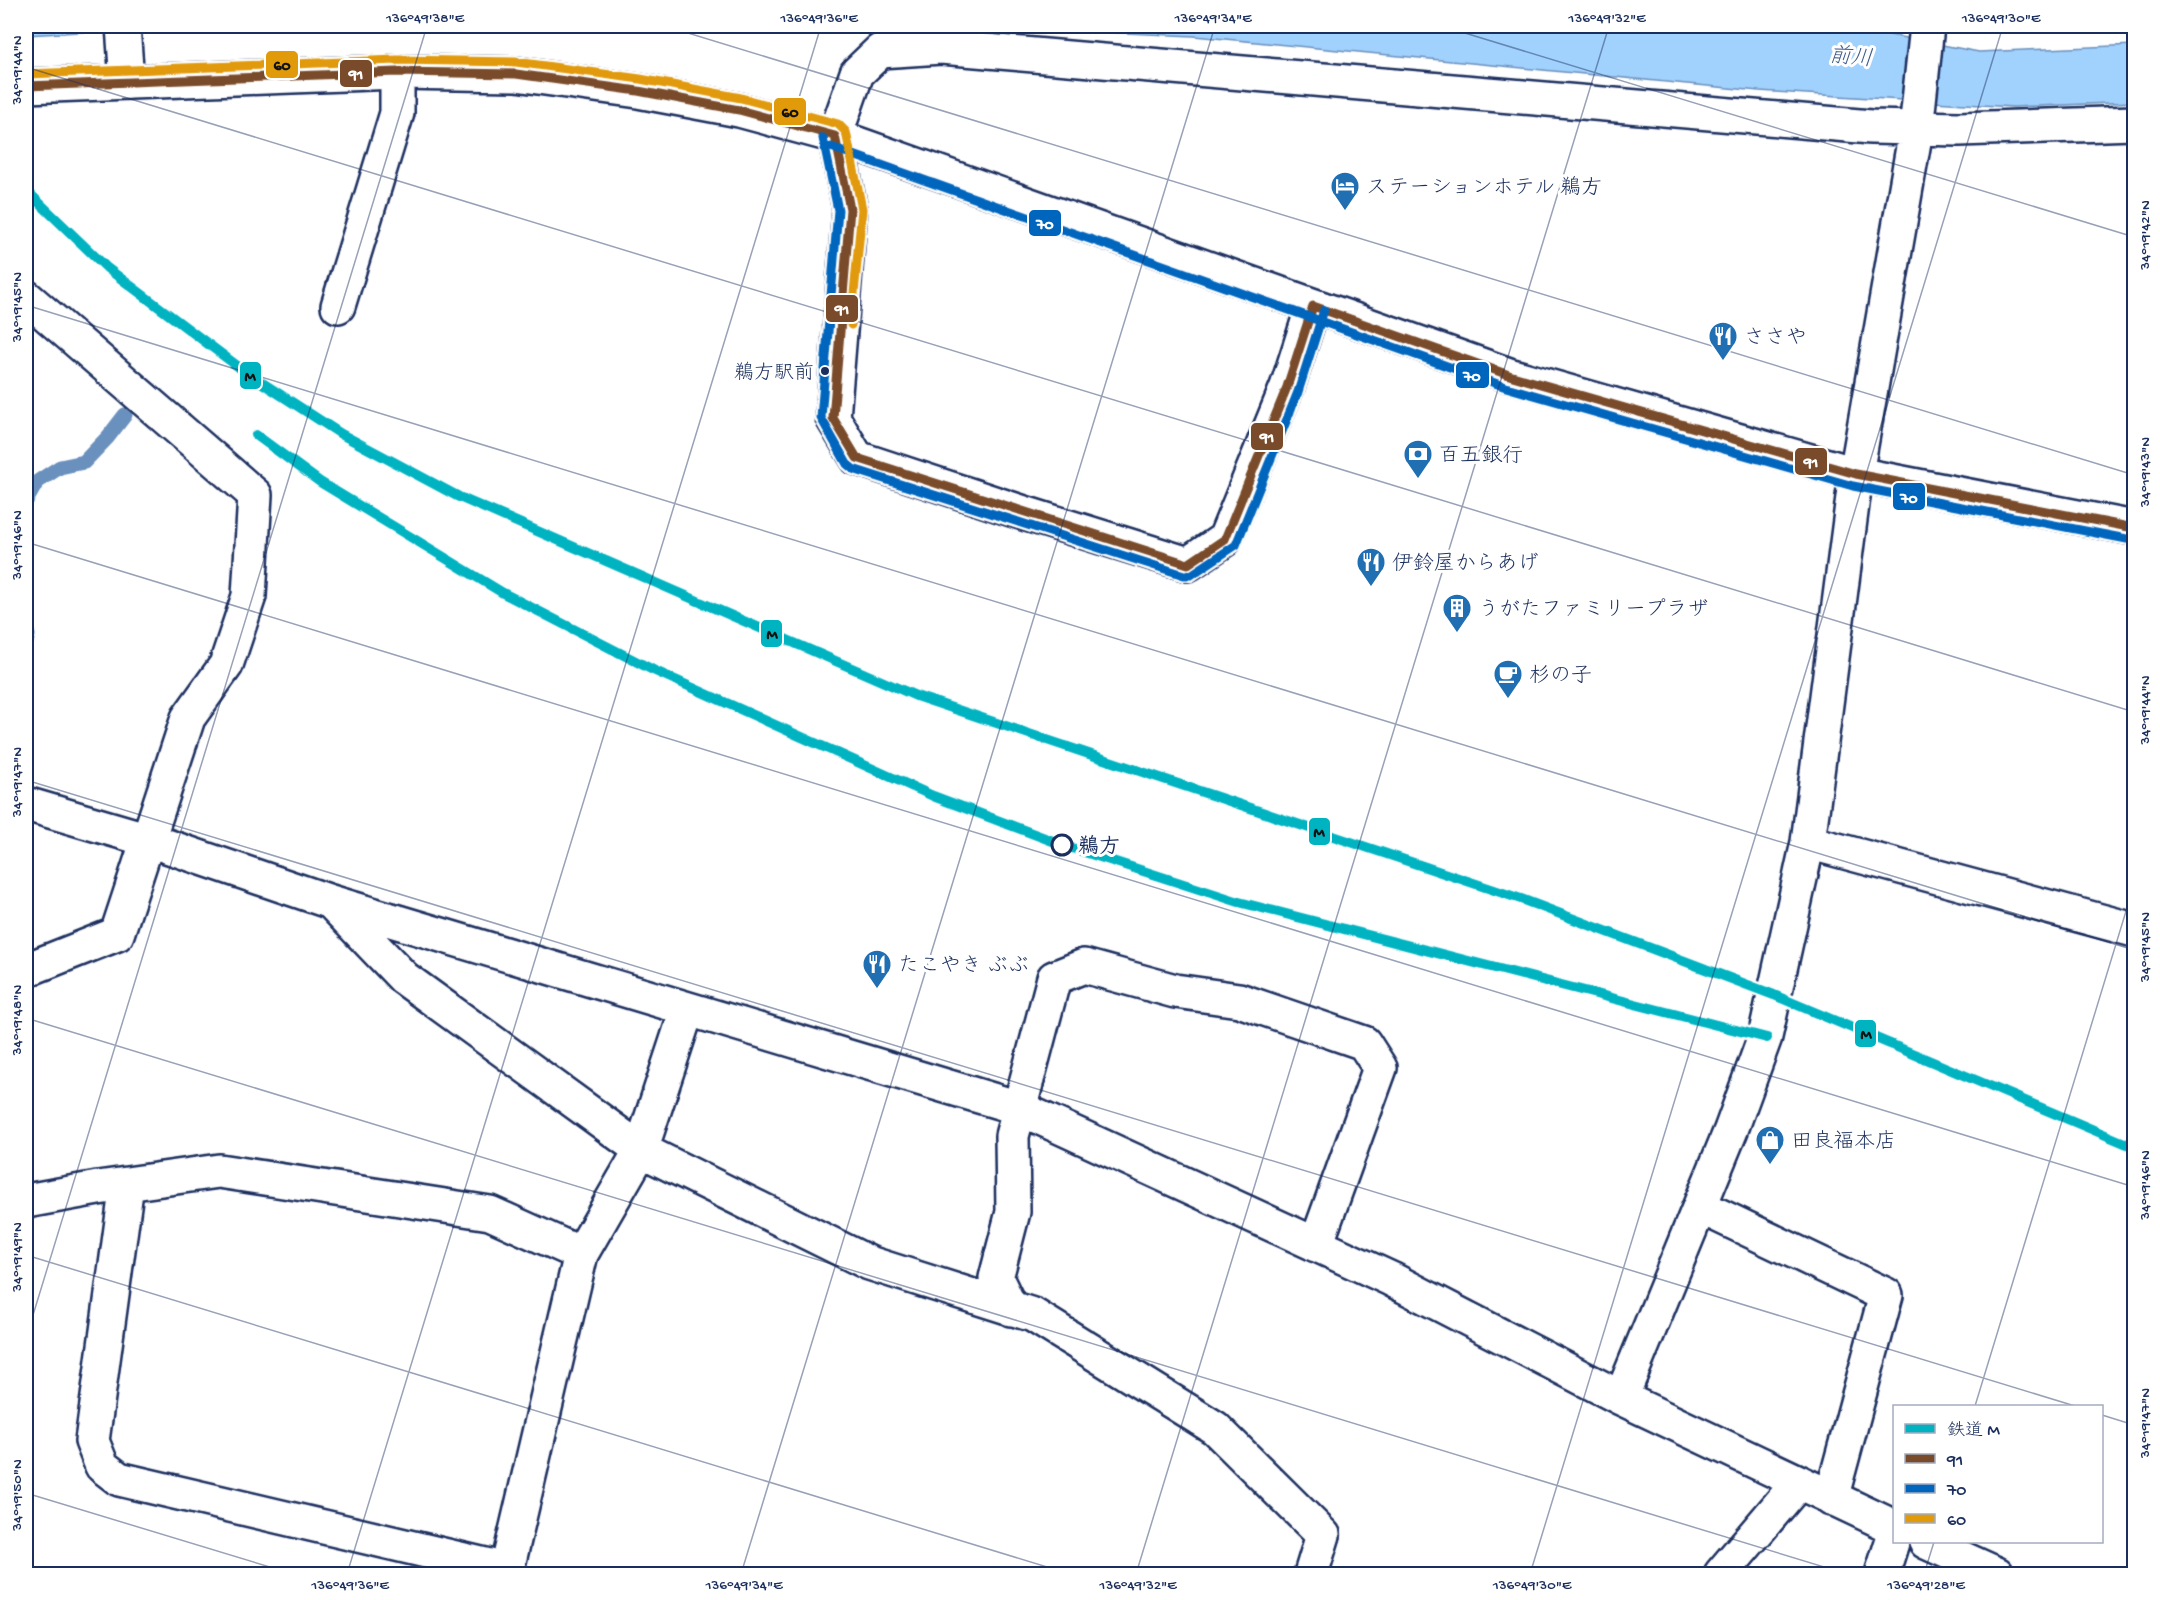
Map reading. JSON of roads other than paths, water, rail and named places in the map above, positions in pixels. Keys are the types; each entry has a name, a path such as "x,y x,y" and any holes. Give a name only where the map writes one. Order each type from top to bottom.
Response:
{"main road":[{"path":"1621,1398 1701,1207 1765,1037 1808,842 1856,474 1916,130 1927,26"},
{"path":"123,30 127,82"},
{"path":"1313,306 1287,387 1225,538 1188,564 857,458 833,418 850,209 835,136 857,73 880,51 941,47 1916,130 2134,123"},
{"path":"338,306 397,113 397,72"},
{"path":"26,86 397,72 516,74 597,84 739,110 835,136 1509,375 1856,474 2134,528"},
{"path":"26,297 255,495 249,596"},
{"path":"26,970 117,934 188,718 226,665 249,596 268,552"},
{"path":"26,804 149,840 331,902 1019,1108 1391,1279 1621,1398 1893,1527"},
{"path":"1808,842 2134,930"},
{"path":"331,902 404,978 641,1150 869,1263 1033,1315 1215,1428 1323,1535 1311,1575"},
{"path":"1011,1309 996,1278 1013,1212 1012,1136 1054,978 1084,966 1175,991 1239,1000 1364,1043 1380,1068 1316,1245"},
{"path":"127,1184 92,1440 102,1466 119,1479 506,1572 581,1254 641,1150 687,1010"},
{"path":"26,1201 219,1171 490,1213 581,1254"},
{"path":"1701,1207 1886,1295 1831,1499"},
{"path":"1721,1575 1799,1482"},
{"path":"1882,1575 1893,1539"},
{"path":"1928,1543 1997,1575"}],"water":[{"path":"26,26 189,26 26,35"},
{"name":"前川","path":"962,26 1843,26 1979,52 2134,45 2134,102 2013,107 1759,91 1194,36"}],"waterway":[{"path":"26,501 37,482 60,467 84,462 125,415"},
{"path":"26,629 28,635 26,642"}],"rail line":[{"name":"M","path":"26,190 107,268 244,371 341,434 459,497 916,696 1521,899 1774,995 2134,1147"},
{"name":"M","path":"256,435 320,482 503,593 653,670 933,796 1066,846 1239,902 1767,1038"}],"place":[{"name":"ステーションホテル 鵜方","path":"1345,212"},
{"name":"ささや","path":"1723,362"},
{"name":"鵜方駅前","path":"825,371"},
{"name":"百五銀行","path":"1418,480"},
{"name":"伊鈴屋からあげ","path":"1371,588"},
{"name":"うがたファミリープラザ","path":"1457,634"},
{"name":"杉の子","path":"1508,700"},
{"name":"鵜方","path":"1062,845"},
{"name":"たこやき ぶぶ","path":"877,990"},
{"name":"田良福本店","path":"1770,1166"}]}
